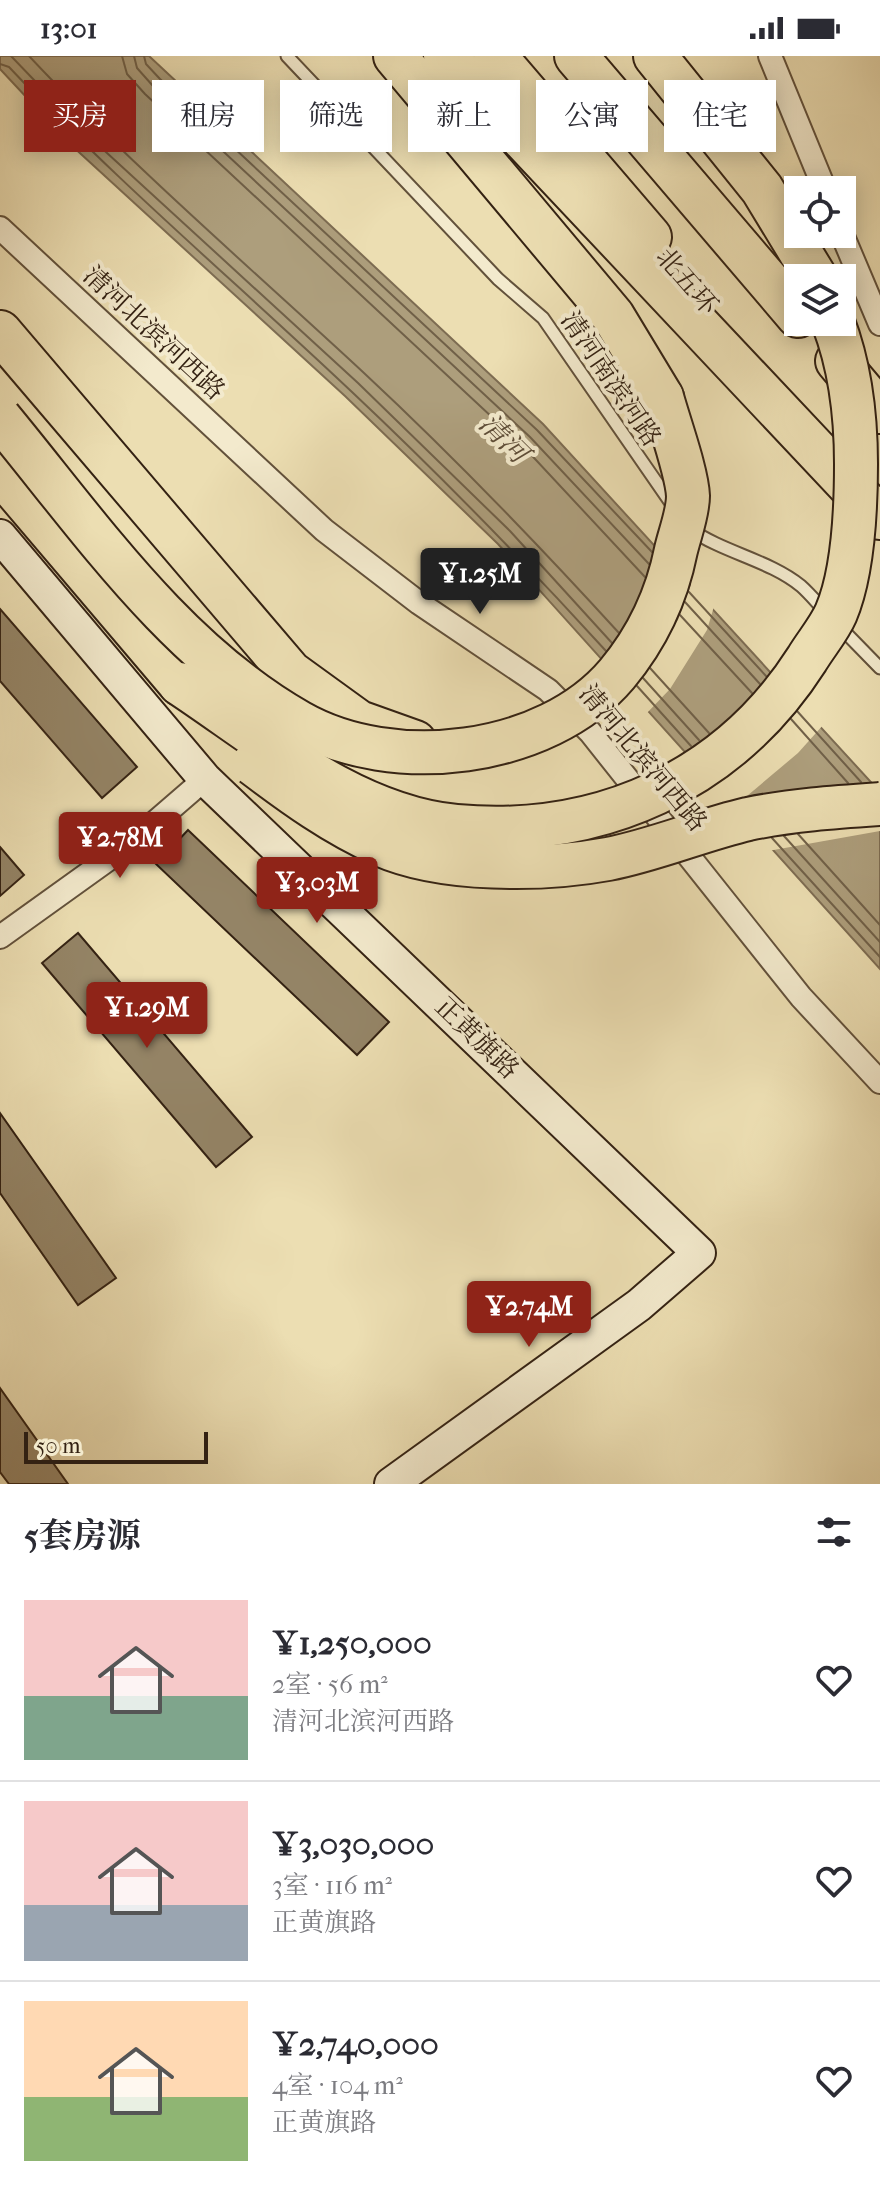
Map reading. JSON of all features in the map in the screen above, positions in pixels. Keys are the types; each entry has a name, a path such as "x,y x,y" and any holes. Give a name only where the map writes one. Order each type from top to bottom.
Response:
{"highway":[{"path":"0,418 168,621 234,680 301,723 367,749 446,752 510,740 570,714 615,676 644,636 671,578 688,496 662,397 613,316 395,56"},
{"path":"445,56 880,518"},
{"name":"北五环","path":"495,56 880,506"},
{"path":"576,56 784,300"},
{"path":"655,56 762,189 808,264"},
{"path":"0,332 290,672 359,722 446,752"},
{"path":"815,336 880,412"},
{"path":"180,684 314,773 383,808 454,825 540,828 612,810 669,789 728,752 789,687 836,613 856,521 856,428 836,336"},
{"path":"0,472 180,684 253,764 316,812 383,847 454,863 527,868 609,859 747,819 812,808 880,804"}],"street":[{"path":"754,56 779,77"},
{"path":"770,56 819,176"},
{"name":"清河北滨河西路","path":"0,228 324,530 419,603 548,690 590,732 801,997 880,1082"},
{"path":"848,248 880,324"},
{"name":"正黄旗路","path":"0,536 205,779 699,1253 639,1305 391,1484"},
{"path":"0,937 131,843 205,779"}],"lane":[{"name":"清河南滨河路","path":"287,56 498,279 543,318 691,530 715,546 759,563 800,585 880,668"}],"water":[{"name":"清河","path":"0,56 149,56 175,80 152,80 152,152 252,152 543,424 880,792 880,969 498,544 345,396 79,152 136,152 136,80 24,80 24,95 0,69"}],"pier":[{"path":"693,579 715,603 707,630 670,689 646,714 622,687 639,672 678,620"},
{"path":"801,697 824,724 798,753 747,796 727,805 704,780"},
{"path":"880,810 880,831 768,851 750,831"}],"building":[{"path":"0,609 137,767 102,798 0,681"},
{"path":"188,830 389,1022 357,1055 156,864"},
{"path":"0,847 24,875 0,896"},
{"path":"78,933 252,1137 216,1167 42,963"},
{"path":"0,1113 116,1278 78,1305 0,1193"},
{"path":"0,1388 68,1484 9,1484 0,1472"}]}
